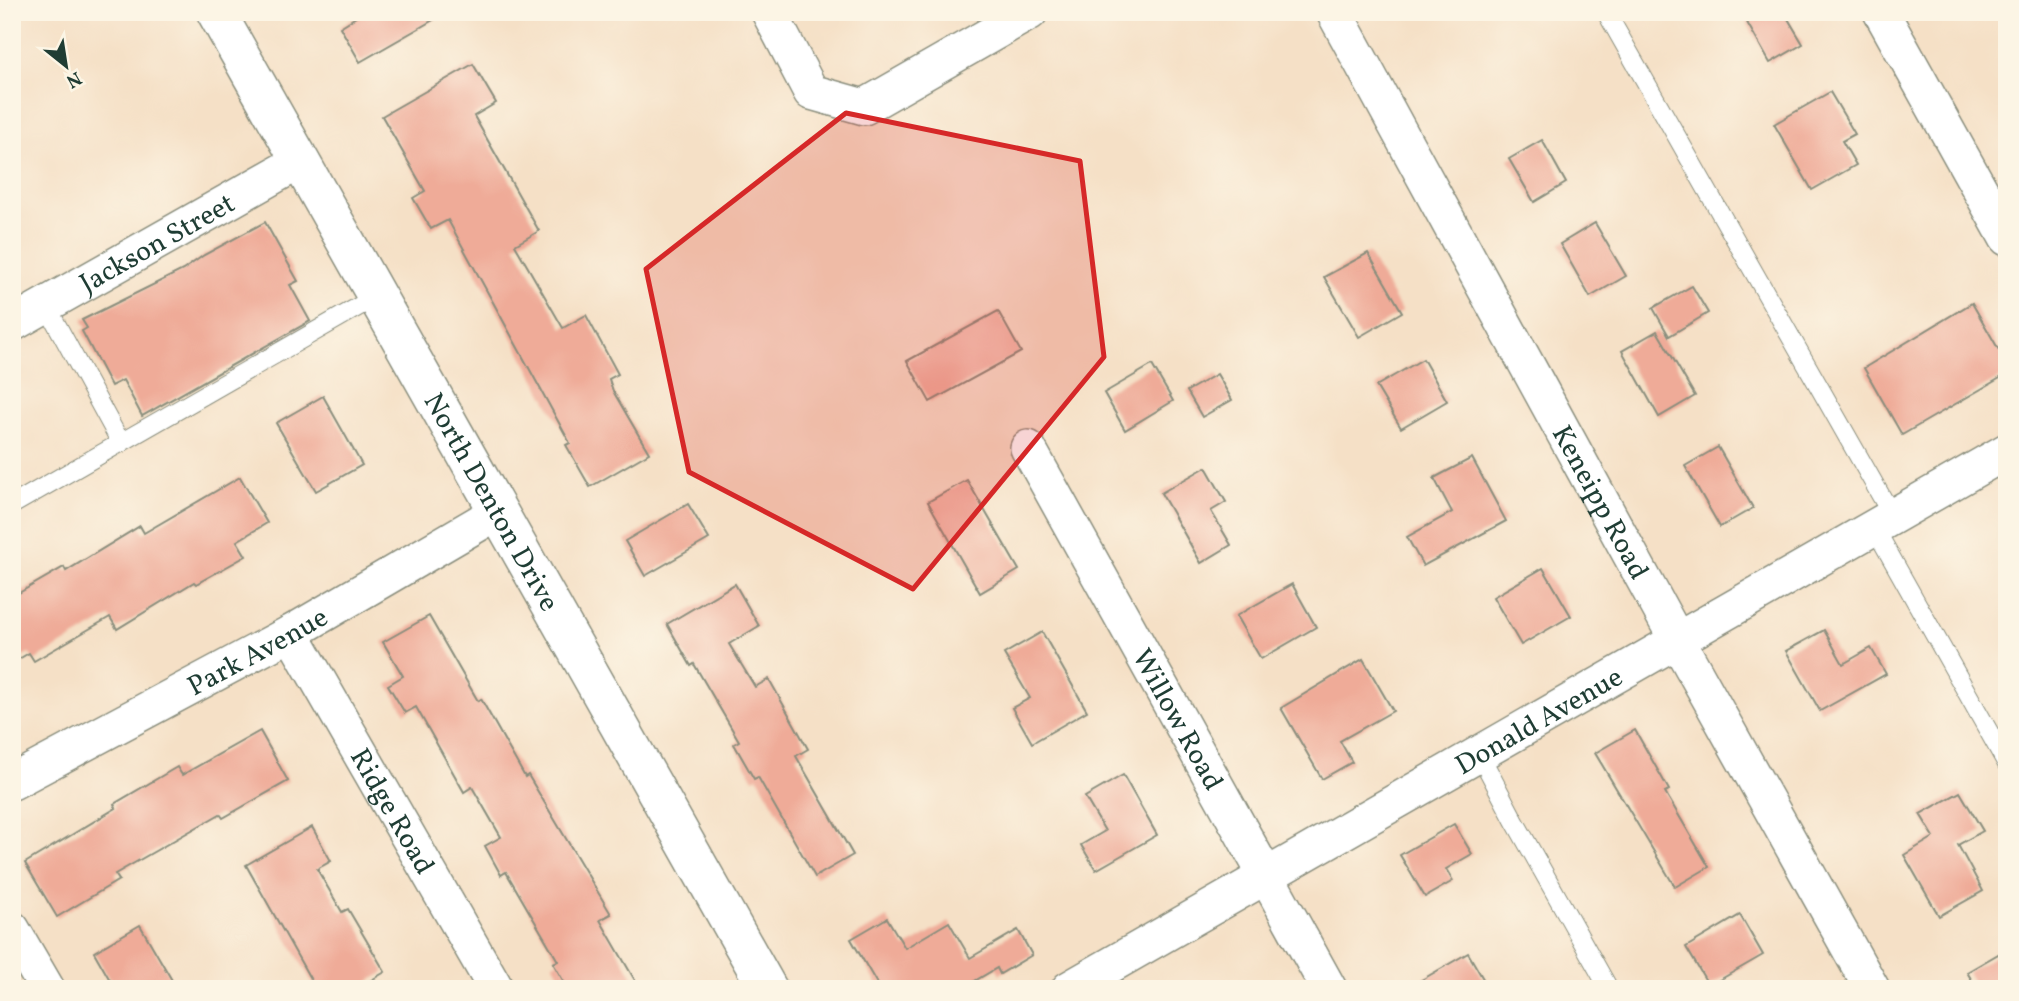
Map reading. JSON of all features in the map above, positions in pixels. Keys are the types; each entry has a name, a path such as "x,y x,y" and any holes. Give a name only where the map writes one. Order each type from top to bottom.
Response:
{"street":[{"name":"North Denton Drive","path":"216,12 768,989"},
{"path":"769,12 811,92 864,107 1030,12"},
{"name":"Keneipp Road","path":"1334,12 1677,640 1872,989"},
{"path":"1881,12 2007,238"},
{"name":"Jackson Street","path":"12,324 300,161"},
{"name":"Willow Road","path":"1028,448 1329,989"},
{"name":"Donald Avenue","path":"1069,989 2007,451"},
{"name":"Park Avenue","path":"12,782 291,633 498,512"},
{"name":"Ridge Road","path":"291,633 496,989"},
{"path":"12,929 47,989"}],"lane":[{"path":"1606,12 1884,522 2007,764"},
{"path":"12,505 377,296"},
{"path":"46,305 121,443"},
{"path":"1479,753 1609,989"}],"highlighted area":[{"path":"846,113 1080,161 1104,357 913,589 689,472 646,269"}],"building":[{"path":"364,12 447,12 360,62 340,27"},
{"path":"1741,12 1784,12 1803,44 1770,63"},
{"path":"473,64 496,103 474,116 539,231 515,245 563,328 586,315 618,374 609,379 613,391 649,453 590,487 566,445 570,443 448,220 431,229 413,198 425,191 382,116"},
{"path":"1830,92 1855,134 1842,141 1856,165 1812,190 1774,124"},
{"path":"1542,140 1566,183 1534,202 1509,159"},
{"path":"265,222 298,281 290,285 310,321 142,416 123,380 111,386 82,331 87,328 82,320 183,270 204,255"},
{"path":"1595,223 1626,276 1590,297 1560,244"},
{"path":"1368,253 1402,312 1359,337 1324,277"},
{"path":"1692,286 1708,313 1669,336 1653,308"},
{"path":"1972,303 2007,364 2007,374 1902,435 1864,368"},
{"path":"998,311 1021,352 930,402 907,361"},
{"path":"1657,331 1695,396 1659,417 1622,351"},
{"path":"1423,359 1447,401 1401,428 1376,386"},
{"path":"1152,365 1173,401 1125,430 1104,393"},
{"path":"1217,374 1232,400 1202,417 1187,391"},
{"path":"323,396 362,465 316,491 276,423"},
{"path":"1718,447 1753,508 1720,527 1685,466"},
{"path":"1472,458 1506,521 1423,566 1407,537 1452,512 1434,478"},
{"path":"1206,467 1226,502 1211,511 1231,545 1201,563 1161,493"},
{"path":"240,477 267,523 237,541 246,556 196,584 194,582 117,629 110,617 34,661 29,653 12,663 12,597 64,567 66,571 140,526 144,533"},
{"path":"967,480 1019,570 980,593 928,502"},
{"path":"688,504 709,539 645,576 625,541"},
{"path":"1543,568 1571,616 1521,645 1493,597"},
{"path":"735,584 759,626 729,644 755,687 769,679 808,749 796,756 853,855 815,877 758,777 754,779 734,744 739,741 667,624"},
{"path":"1292,584 1316,627 1261,659 1236,616"},
{"path":"429,616 478,701 481,699 525,777 528,775 611,914 600,920 640,989 568,989 553,963 558,961 506,872 501,875 485,846 501,837 472,787 464,792 416,707 405,713 388,685 403,676 383,642"},
{"path":"1824,630 1843,664 1871,648 1886,674 1820,711 1786,651"},
{"path":"1042,632 1087,711 1032,743 1012,708 1030,698 1004,654"},
{"path":"1363,659 1393,711 1340,741 1352,762 1322,779 1281,708"},
{"path":"1635,730 1669,790 1665,792 1709,867 1675,887 1595,753"},
{"path":"260,731 288,781 223,818 220,814 115,874 119,880 57,917 25,863 116,808 114,804 177,767 182,775"},
{"path":"1123,775 1157,835 1096,870 1081,845 1105,831 1085,797"},
{"path":"1960,792 1983,831 1958,845 1983,891 1939,916 1904,855 1934,837 1920,814"},
{"path":"1454,824 1472,854 1446,869 1453,881 1425,897 1400,855"},
{"path":"312,827 331,861 317,869 342,912 348,909 385,972 356,989 316,989 246,865"},
{"path":"1740,915 1763,955 1709,986 1686,947"},
{"path":"887,918 905,948 949,922 970,958 1018,930 1032,955 1000,974 997,968 961,989 880,989 851,939"},
{"path":"140,925 177,989 115,989 94,952"},
{"path":"2007,949 2007,989 1977,989 1967,972"},
{"path":"1468,953 1489,989 1406,989"}]}
